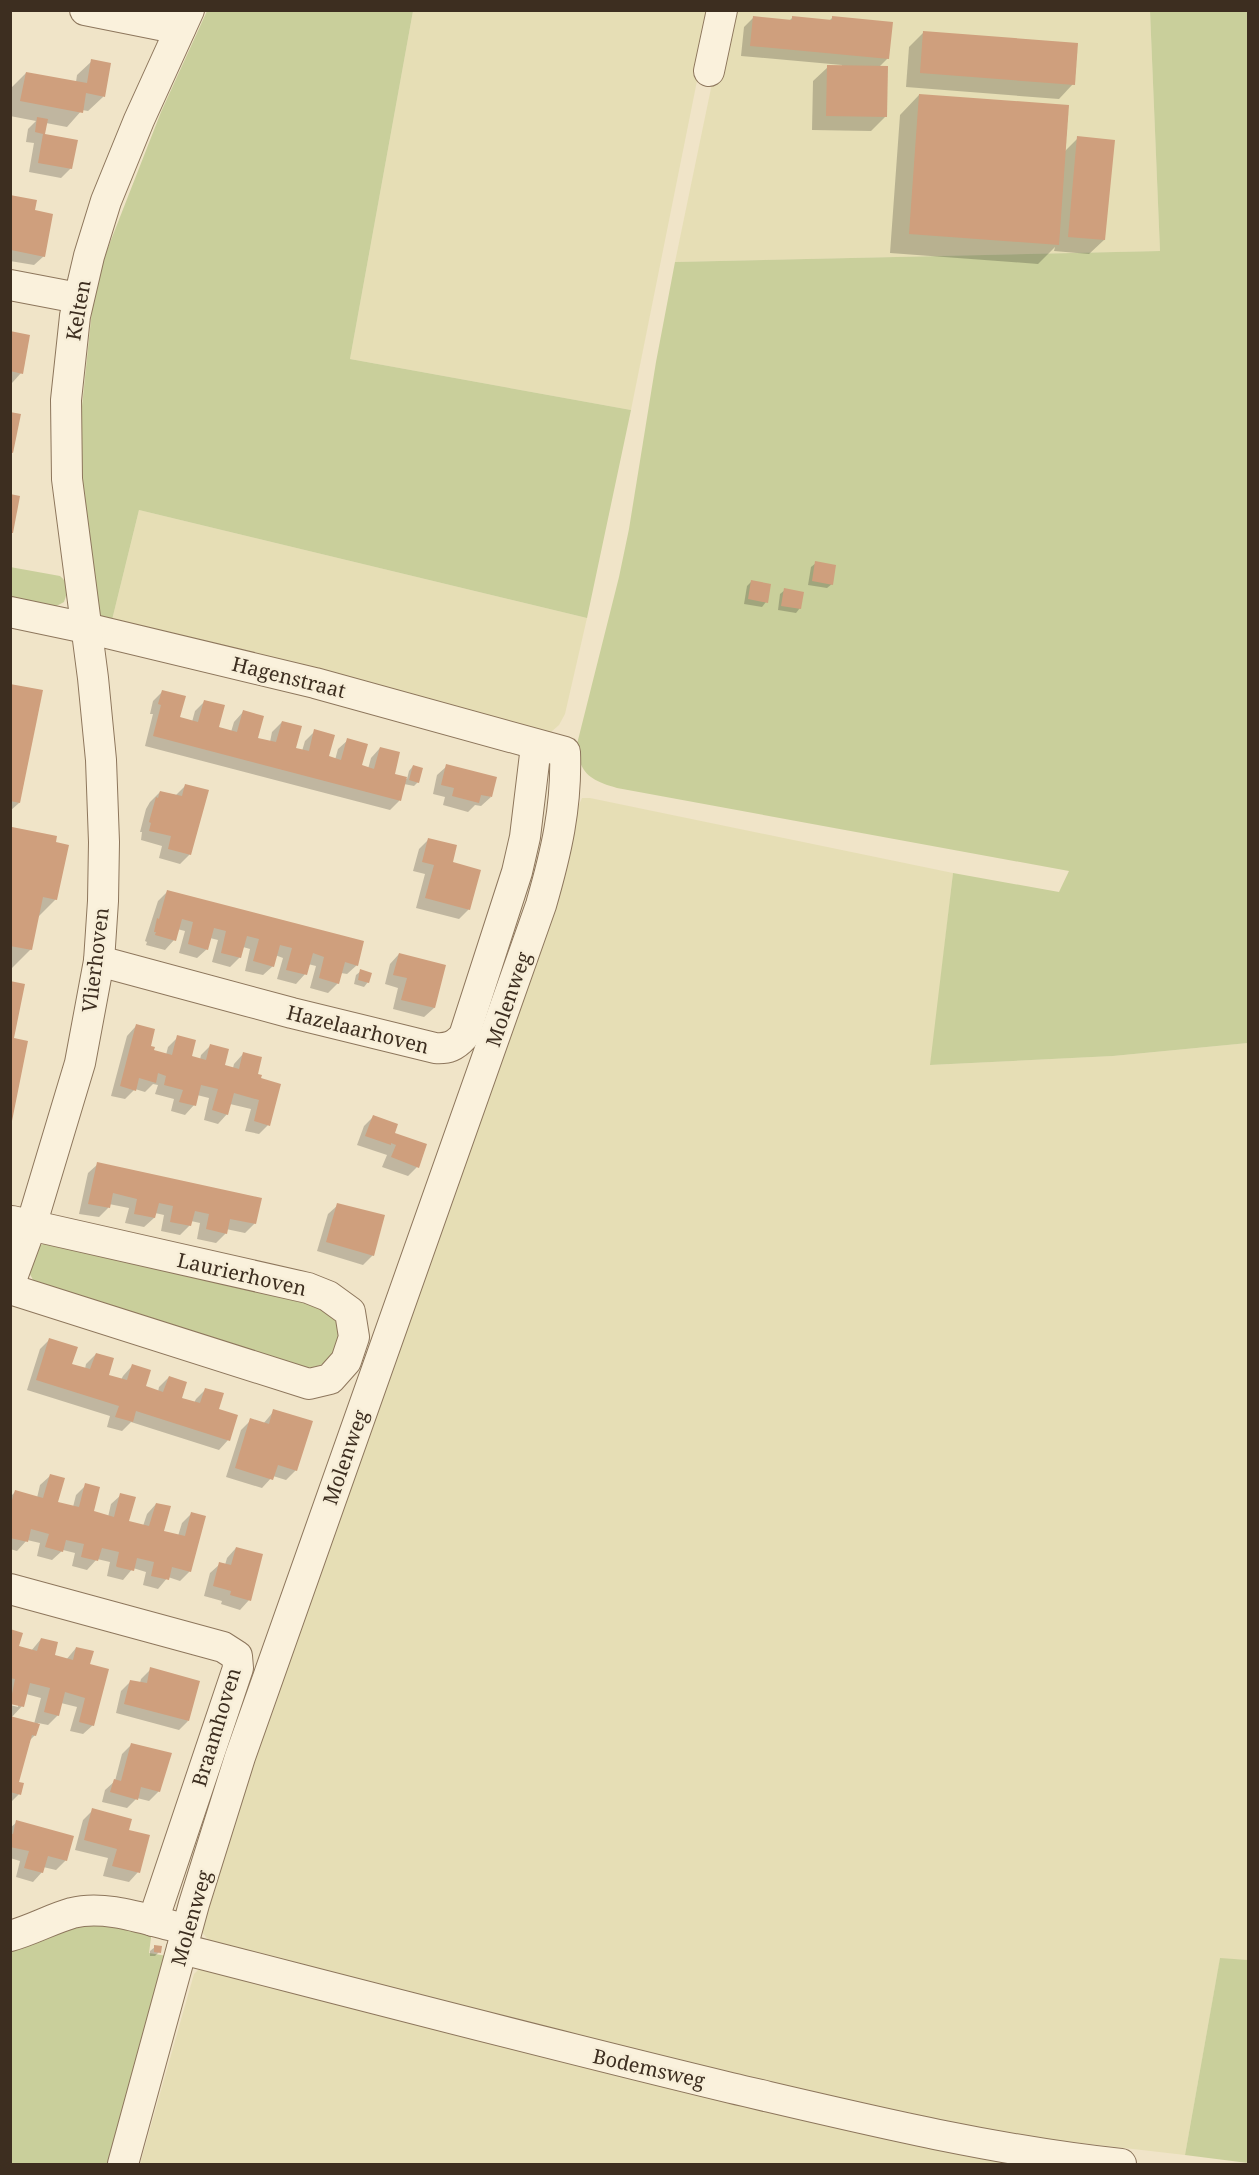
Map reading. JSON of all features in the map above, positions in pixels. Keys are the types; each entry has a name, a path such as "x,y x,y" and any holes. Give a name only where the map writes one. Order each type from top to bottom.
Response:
{"street":[{"path":"86,10 184,20"},
{"path":"709,71 722,10"},
{"name":"Kelten","path":"86,628 70,511 65,450 66,400 78,298 88,256 106,201 184,20"},
{"path":"10,285 78,298"},
{"name":"Hagenstraat","path":"10,612 315,683 551,749"},
{"name":"Vlierhoven","path":"10,1283 21,1223 80,1063 99,961 104,842 101,760 86,628"},
{"name":"Molenweg","path":"123,2164 185,1939 240,1757 530,938 561,828 566,784 551,749"},
{"name":"Hazelaarhoven","path":"99,961 292,1013 435,1048 446,1049 456,1045 464,1036 517,872 551,749"},
{"name":"Laurierhoven","path":"10,1289 309,1384 330,1379 346,1360 354,1337 350,1312 328,1296 308,1288 21,1223"},
{"name":"Braamhoven","path":"10,1588 223,1647 237,1656 238,1668 153,1921"},
{"name":"Bodemsweg","path":"10,1936 60,1917 88,1911 116,1913 153,1921 185,1939 516,2036 876,2121 1010,2150 1121,2164"}],"shaded area":[{"path":"413,11 711,11 631,410 350,359"},
{"path":"727,11 1150,11 1160,251 675,262"},
{"path":"139,510 587,618 565,714 559,725 550,733 112,620"},
{"path":"582,798 953,873 931,1065 1113,1056 1248,1043 1248,1960 1220,1959 1185,2155 976,2131 462,2013 209,1941 202,1932 243,1785"},
{"path":"206,1969 1087,2164 140,2164 194,1974 198,1970"}],"green space":[{"path":"207,11 413,11 350,359 631,410 587,618 139,510 112,620 99,618 76,464 95,281 161,112"},
{"path":"1150,11 1248,11 1248,1043 1113,1056 930,1065 953,873 1059,892 1069,871 617,788 593,778 583,769 580,762 577,744 629,529 675,262 1160,251"},
{"path":"10,567 60,576 67,588 64,602 49,610 11,602"},
{"path":"52,1242 324,1302 336,1312 341,1333 340,1347 333,1358 316,1367 303,1370 38,1289 26,1267 40,1245"},
{"path":"93,1920 152,1930 149,1953 173,1957 111,2164 11,2164 10,1945"},
{"path":"1220,1958 1248,1960 1248,2163 1185,2155"}],"building":[{"path":"753,16 792,20 792,16 832,20 832,16 893,22 889,59 750,46"},
{"path":"923,31 1078,43 1075,85 920,73"},
{"path":"91,59 111,63 105,97 86,93 83,113 20,101 26,72 87,83"},
{"path":"827,65 888,66 887,117 826,116"},
{"path":"919,94 1069,105 1059,245 909,234"},
{"path":"37,117 48,119 45,134 78,140 72,169 38,163 43,134 35,132"},
{"path":"1077,136 1115,140 1105,240 1068,237"},
{"path":"10,195 37,200 35,210 53,214 45,257 11,250"},
{"path":"10,331 30,335 23,374 10,371"},
{"path":"10,412 21,414 13,453 10,452"},
{"path":"10,494 20,496 13,533 10,533"},
{"path":"815,561 836,565 833,585 812,581"},
{"path":"751,580 771,584 768,603 748,599"},
{"path":"784,588 804,592 801,609 781,606"},
{"path":"10,684 43,690 20,803 10,801"},
{"path":"162,690 186,696 180,717 198,722 204,700 225,705 219,727 237,732 243,710 264,716 258,738 276,742 282,721 302,726 296,748 309,751 314,729 335,735 329,756 341,760 347,738 368,744 362,765 374,769 380,747 400,752 395,774 407,777 401,801 153,736 161,705 158,704"},
{"path":"446,764 497,777 492,797 481,795 479,803 452,796 454,788 441,785"},
{"path":"413,765 423,768 419,783 409,780"},
{"path":"185,784 209,790 191,855 168,849 171,836 149,831 151,823 149,822 160,791 182,796"},
{"path":"12,827 57,836 56,842 69,845 57,900 43,897 32,950 10,946 10,834"},
{"path":"428,838 457,845 453,862 481,870 470,910 425,898 434,865 422,862"},
{"path":"167,890 364,941 358,966 345,962 339,984 319,978 324,957 313,953 307,975 286,970 292,948 280,945 274,967 253,961 259,939 247,936 241,958 221,953 226,931 214,928 208,950 188,944 193,922 182,919 176,941 155,935 157,918 159,919"},
{"path":"399,953 446,965 435,1008 401,1000 407,978 393,975"},
{"path":"360,969 372,973 369,983 358,980"},
{"path":"10,981 25,984 14,1038 28,1041 12,1121"},
{"path":"136,1024 155,1029 151,1046 155,1047 154,1050 172,1055 177,1035 196,1040 192,1056 206,1060 210,1044 229,1049 225,1065 239,1069 243,1052 262,1057 258,1074 262,1075 261,1078 281,1084 270,1126 254,1121 259,1100 234,1093 228,1115 212,1110 218,1089 201,1085 196,1106 179,1102 183,1090 164,1085 166,1076 158,1073 156,1083 139,1078 136,1091 120,1086"},
{"path":"373,1115 398,1124 395,1133 427,1144 419,1168 391,1157 396,1145 365,1136"},
{"path":"97,1162 262,1198 256,1224 230,1219 227,1234 206,1229 209,1214 195,1211 191,1226 170,1222 173,1206 159,1203 155,1218 134,1214 137,1199 113,1193 110,1208 88,1204"},
{"path":"337,1203 385,1215 374,1256 326,1242"},
{"path":"49,1338 78,1347 72,1364 90,1369 96,1353 114,1358 109,1375 127,1380 132,1364 151,1370 146,1386 163,1392 169,1376 187,1382 182,1398 200,1403 205,1388 224,1393 219,1409 238,1415 230,1441 136,1411 133,1422 115,1417 119,1406 36,1380"},
{"path":"273,1409 313,1421 297,1471 278,1465 273,1480 235,1468 250,1418 269,1424"},
{"path":"50,1474 65,1478 58,1502 79,1507 85,1483 100,1487 94,1511 114,1517 120,1493 136,1497 129,1521 149,1526 156,1503 171,1506 164,1531 185,1536 191,1512 206,1516 191,1572 172,1567 169,1580 151,1576 154,1562 137,1558 134,1571 117,1567 119,1552 102,1548 98,1561 81,1557 84,1544 66,1540 63,1552 45,1547 49,1534 31,1529 28,1542 10,1538 10,1507 15,1490 43,1498"},
{"path":"236,1547 263,1554 251,1601 230,1595 231,1591 213,1586 219,1562 231,1565"},
{"path":"10,1629 23,1633 19,1646 37,1651 41,1638 58,1642 55,1655 73,1660 76,1647 94,1651 90,1664 109,1669 94,1726 79,1722 85,1698 65,1692 59,1716 44,1712 50,1688 30,1683 24,1707 10,1704 15,1679 10,1678"},
{"path":"150,1667 200,1681 189,1721 124,1704 130,1680 147,1683"},
{"path":"10,1716 40,1724 36,1736 32,1735 19,1782 24,1783 21,1795 10,1792"},
{"path":"131,1743 172,1753 160,1792 141,1787 138,1800 110,1792 114,1779 121,1781"},
{"path":"92,1808 132,1819 129,1830 150,1835 140,1873 112,1866 117,1849 84,1840"},
{"path":"16,1820 74,1836 67,1861 48,1856 43,1873 24,1868 29,1851 10,1847 10,1833 13,1834"},
{"path":"154,1945 162,1946 161,1953 154,1952"}]}
